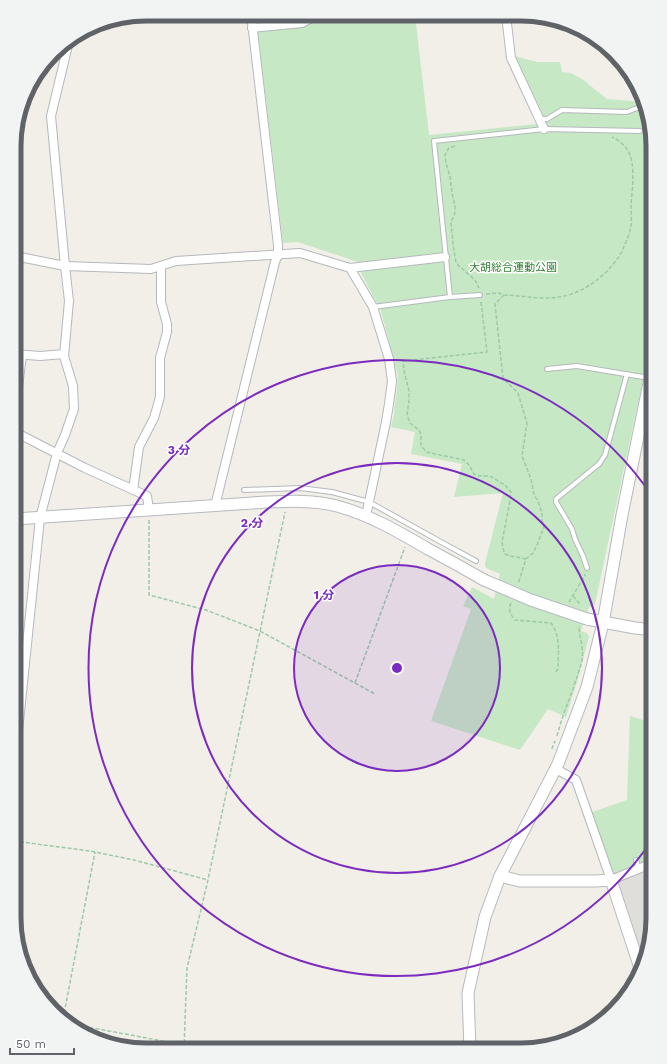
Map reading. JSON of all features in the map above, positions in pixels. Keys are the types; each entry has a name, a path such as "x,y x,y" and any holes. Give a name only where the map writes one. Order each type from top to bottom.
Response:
{"street":[{"path":"215,506 275,262 278,255 252,21"},
{"path":"252,28 302,23 305,21"},
{"path":"507,21 511,58 544,129"},
{"path":"21,691 40,518 57,453 74,409 73,386 64,354 69,301 51,116 67,50"},
{"path":"21,257 65,266 151,269 176,261 300,253 350,268 445,257"},
{"path":"132,490 139,447 154,418 160,397 160,358 162,345 167,332 167,324 161,302 161,266"},
{"path":"350,268 373,307 389,359 392,380 386,422 366,516"},
{"path":"21,355 46,356 64,354"},
{"path":"470,1043 468,993 485,917 500,876 556,769 588,687 603,623 622,515 646,398"},
{"path":"21,435 147,496 148,510"},
{"path":"21,519 288,501 300,501 336,506 366,516 484,580 583,622 603,623 646,629"},
{"path":"556,769 576,780 638,961"},
{"path":"500,876 520,882 611,880 646,866"}],"lane":[{"path":"540,120 547,119 562,110 627,112 640,108"},
{"path":"450,297 434,141 544,129 640,131"},
{"path":"373,307 450,297 480,295"},
{"path":"547,369 577,366 646,377"},
{"path":"587,568 572,528 556,502 556,499 599,464 605,455 627,374"},
{"path":"300,488 300,501"},
{"path":"244,490 300,488 332,492 370,502 476,561"},
{"path":"267,490 267,502"},
{"path":"435,553 441,542"},
{"path":"636,860 639,868"}],"path":[{"path":"480,295 499,293 504,295 542,299 561,297 578,292 589,286 613,265 622,252 631,226 632,162 629,151 616,139 607,135"},
{"path":"458,145 449,148 445,155 455,206 455,213 451,222 454,251 456,263 475,280 480,290 487,352 403,361 409,392 407,415 410,423 420,430 421,445 426,452 464,460 474,474 494,478 505,485 511,492 502,542 503,549 505,554 526,559"},
{"path":"504,295 495,304 504,378 518,393 527,423 522,456 531,480 534,495 538,501 544,527 533,553 526,559 517,587"},
{"path":"184,1043 187,968 208,880 288,501"},
{"path":"148,510 149,595 206,610 260,631 375,694"},
{"path":"355,683 409,538"},
{"path":"568,602 584,577 587,568"},
{"path":"573,596 579,603 579,610"},
{"path":"512,601 509,607 510,614 515,620 551,623 555,628 558,636 558,669 555,673"},
{"path":"556,751 552,748 557,738 561,721 582,659 582,641 579,632 583,622"},
{"path":"21,842 95,852 134,860 208,880"},
{"path":"65,1012 95,852"},
{"path":"84,1026 173,1043"}],"shaded area":[{"path":"646,870 646,926 639,957 617,886 619,881"}],"green space":[{"name":"大胡総合運動公園","path":"312,21 416,21 429,135 546,123 514,56 537,62 560,62 562,72 571,73 582,79 607,99 637,101 642,114 646,138 646,366 595,604 589,607 581,631 587,633 589,637 566,717 548,709 520,750 431,721 471,609 463,606 472,587 494,599 500,574 486,568 485,563 503,493 454,497 462,464 411,454 415,432 391,427 394,414 398,376 381,311 362,275 358,262 298,242 283,243 258,32 301,27"},
{"path":"630,716 646,721 646,862 613,874 592,812 627,800"}]}
